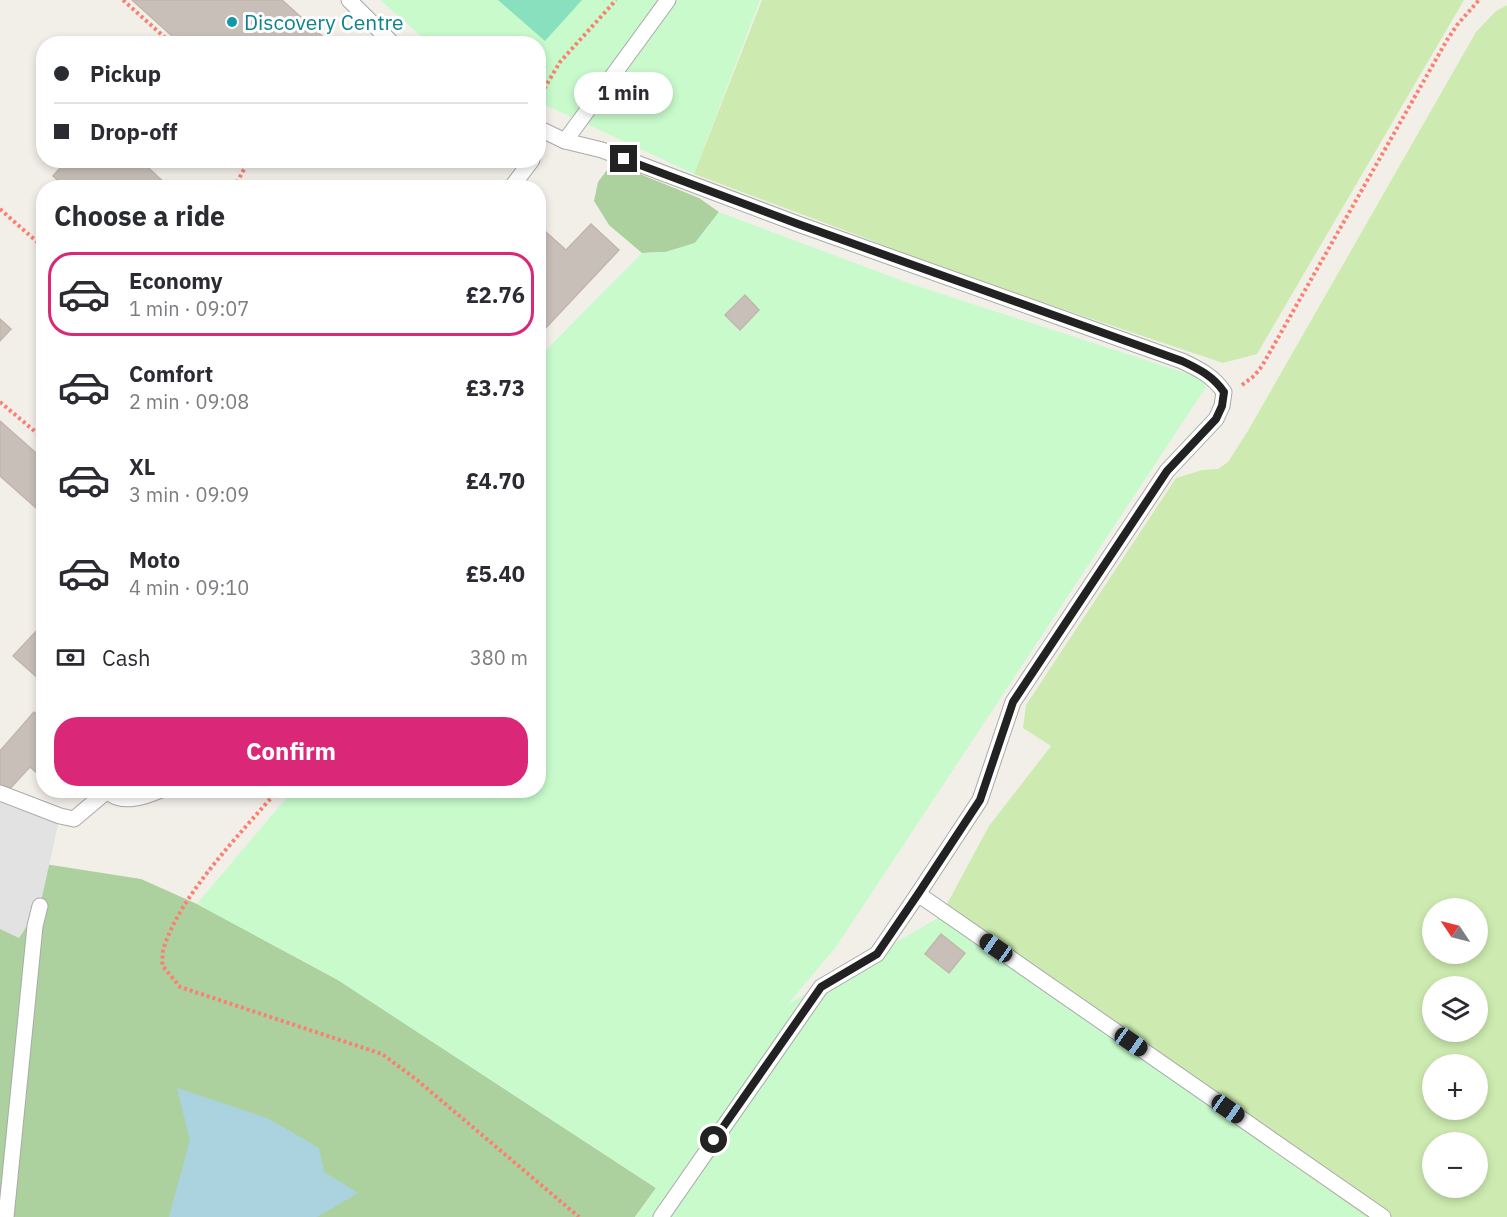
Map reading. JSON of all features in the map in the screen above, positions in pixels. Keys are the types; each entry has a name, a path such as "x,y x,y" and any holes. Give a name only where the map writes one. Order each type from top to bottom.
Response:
{"lane":[{"path":"349,0 385,36"},
{"path":"565,141 668,0"},
{"path":"546,132 565,141 602,150 788,220 1182,361 1217,381 1224,392 1222,406 1216,419 1167,471 1013,702 980,800 918,894 877,954 821,987 661,1217"},
{"path":"0,793 60,816 74,819 97,798"},
{"path":"116,798 130,800 136,798"},
{"path":"918,894 1383,1217"},
{"path":"6,1217 35,926 40,906"}],"path":[{"path":"123,0 163,36"},
{"path":"546,86 560,62 616,0"},
{"path":"1224,392 1245,384 1262,366 1447,40 1479,0"},
{"path":"0,209 36,241"},
{"path":"0,402 36,432"},
{"path":"271,798 201,881 177,916 163,948 162,965 180,987 382,1054 417,1080 579,1217"}],"green space":[{"path":"380,0 760,0 694,174 546,105 546,36 421,36"},
{"path":"498,0 582,0 546,40 546,36 539,36"},
{"path":"762,0 1464,0 1257,354 1223,363 916,260 873,241 694,174"},
{"path":"1507,5 1507,1217 1366,1217 940,917 989,826 1051,746 1023,728 1026,705 1176,478 1202,470 1218,469 1228,462 1476,32 1496,11"},
{"path":"607,170 635,172 699,198 719,212 695,243 666,252 642,253 609,225 594,201 598,182"},
{"path":"719,212 911,284 1210,381 836,947 788,1004 940,917 1366,1217 635,1217 656,1188 338,980 197,904 286,798 546,798 546,350 642,253 666,252 695,243"},
{"path":"0,857 141,879 197,904 338,980 656,1188 635,1217 0,1217"}],"shaded area":[{"path":"0,796 60,816 40,906 19,938 0,929"}],"water":[{"path":"177,1088 267,1118 319,1148 324,1172 358,1193 317,1217 169,1217 190,1140"}],"building":[{"name":"Discovery Centre","path":"132,0 282,0 322,36 172,36"},
{"path":"60,168 149,168 161,180 57,180 53,176"},
{"path":"591,224 619,250 546,328 546,232 566,250"},
{"path":"745,295 759,310 740,330 725,315"},
{"path":"0,319 11,329 0,341"},
{"path":"0,421 36,453 36,508 0,476"},
{"path":"36,632 36,676 13,656"},
{"path":"34,712 36,714 36,772 30,767 6,793 0,788 0,751"},
{"path":"941,934 965,953 949,973 925,954"}],"place":[{"name":"Discovery Centre","path":"232,22"}],"route":[{"path":"624,159 798,224 1182,361 1217,381 1224,392 1222,406 1216,419 1167,471 1013,702 980,800 918,894 877,954 821,987 714,1140"}]}
